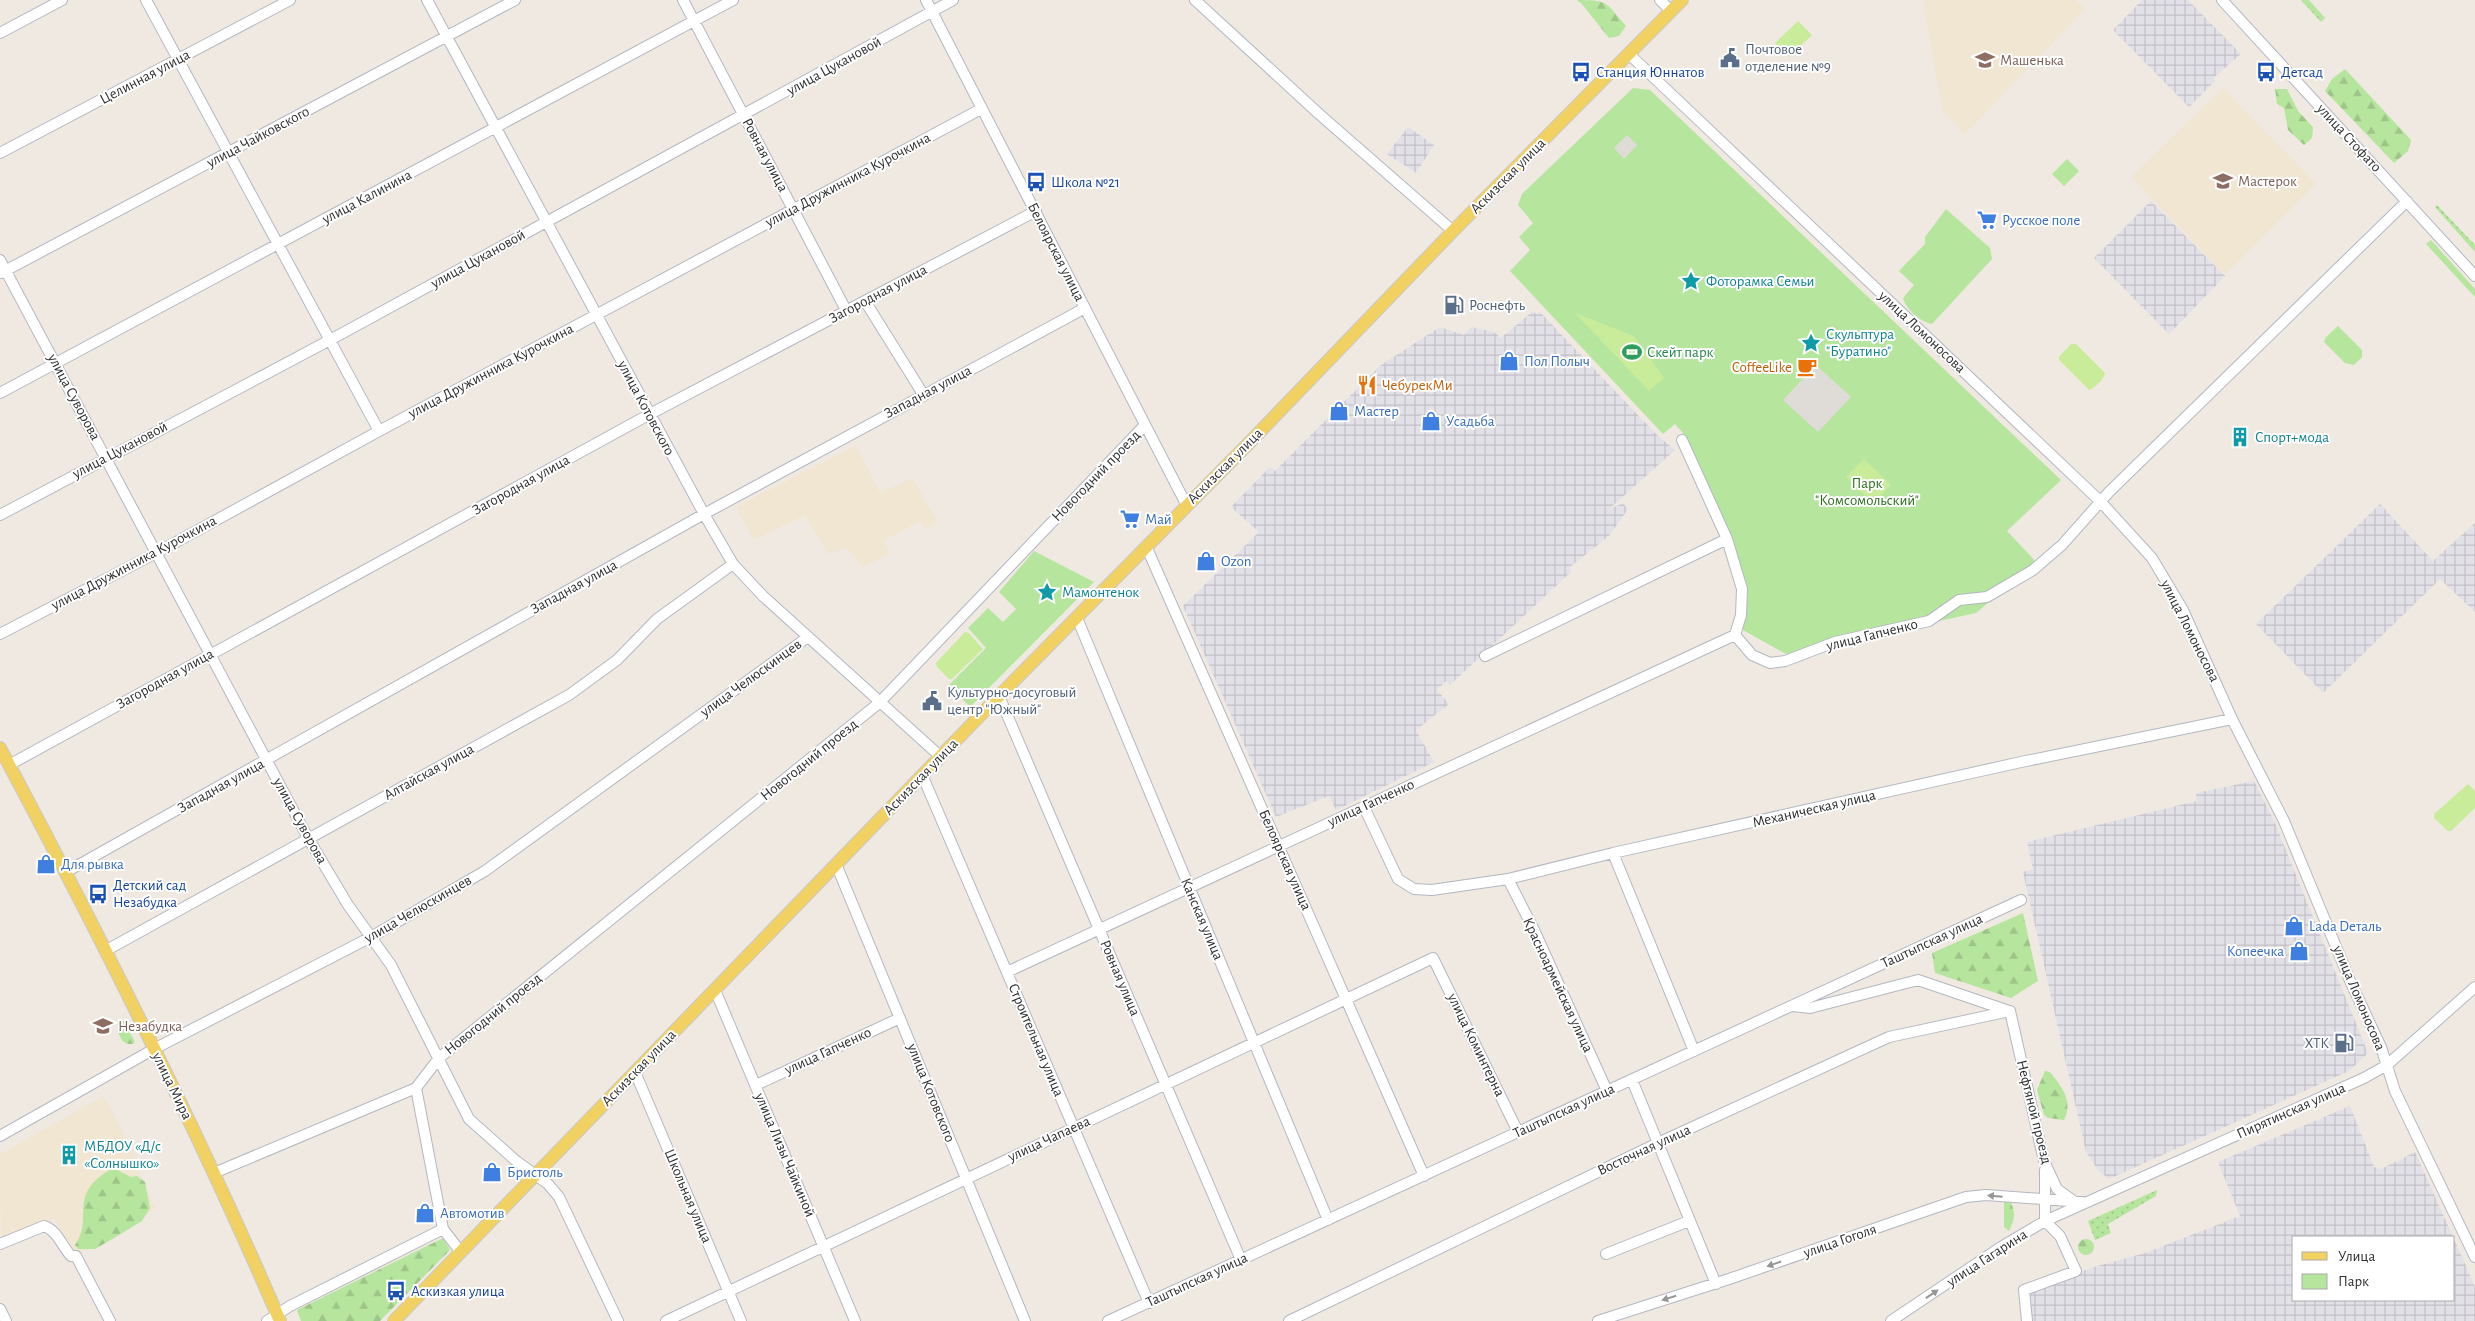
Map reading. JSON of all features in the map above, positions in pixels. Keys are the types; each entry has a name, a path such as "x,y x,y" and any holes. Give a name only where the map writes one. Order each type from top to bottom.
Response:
{"main road":[{"name":"Аскизская улица","path":"394,1321 534,1174 923,777 1186,504 1249,443 1453,231 1682,0"},
{"name":"улица Мира","path":"0,748 66,872 214,1173 275,1319"}],"street":[{"path":"0,33 62,0"},
{"path":"146,0 379,431"},
{"name":"Целинная улица","path":"0,153 290,0"},
{"name":"улица Котовского","path":"427,0 596,315 733,564 763,596 879,703 941,757"},
{"name":"улица Чайковского","path":"3,272 515,0"},
{"name":"Ровная улица","path":"683,0 846,310"},
{"name":"улица Калинина","path":"0,393 733,0"},
{"name":"Белоярская улица","path":"926,0 1036,211 1144,426 1186,504"},
{"name":"улица Цукановой","path":"0,515 106,457 330,340 954,0"},
{"path":"1195,0 1318,113 1453,231"},
{"path":"1660,0 1671,11"},
{"name":"улица Стофато","path":"2222,0 2474,272"},
{"name":"улица Ломоносова","path":"1629,54 2100,501 2152,558 2183,610 2232,719 2284,821 2387,1065 2395,1091 2475,1257"},
{"name":"улица Дружинника Курочкина","path":"0,634 156,553 379,431 982,109"},
{"name":"улица Гапченко","path":"1007,972 1735,635 1752,655 1770,663 1785,661 1835,642 1928,621 1959,600 1987,597 2033,570 2062,545 2100,501 2407,201"},
{"name":"Загородная улица","path":"9,765 650,414 1036,211"},
{"name":"улица Суворова","path":"0,260 3,272 56,363 308,838 348,905 392,965 469,1119 515,1160 548,1184 559,1197 618,1321"},
{"path":"865,300 923,394"},
{"name":"Западная улица","path":"66,872 704,514 1085,308"},
{"name":"Новогодний проезд","path":"439,1058 879,703 1144,426"},
{"path":"1682,440 1727,539 1742,589 1741,615 1735,635"},
{"path":"1485,656 1727,539"},
{"name":"Белоярская улица","path":"1146,546 1424,1176"},
{"name":"Алтайская улица","path":"105,951 569,696 617,660 657,619 733,564"},
{"name":"Канская улица","path":"1077,618 1328,1220"},
{"name":"улица Челюскинцев","path":"0,1136 154,1049 371,937 485,871 808,637"},
{"name":"Ровная улица","path":"999,696 1241,1260"},
{"name":"Механическая улица","path":"1364,807 1398,879 1414,889 1432,890 1508,879 1613,853 2021,762 2232,719"},
{"name":"Строительная улица","path":"923,777 1148,1303"},
{"path":"1613,853 1694,1051"},
{"name":"улица Котовского","path":"836,864 1025,1321"},
{"name":"Красноармейская улица","path":"1508,879 1535,932 1607,1091"},
{"name":"Таштыпская улица","path":"1108,1321 2021,900"},
{"name":"улица Чапаева","path":"666,1321 1433,958"},
{"name":"улица Коминтерна","path":"1433,958 1518,1132"},
{"path":"1792,1006 1810,1008 1918,980 2010,1011"},
{"name":"Пирятинская улица","path":"2086,1202 2320,1099 2387,1065 2475,987"},
{"name":"улица Лизы Чайкиной","path":"715,990 855,1321"},
{"name":"Восточная улица","path":"1289,1321 1658,1143 1889,1037 2010,1011"},
{"name":"Нефтяной проезд","path":"2010,1011 2044,1161 2057,1189 2075,1202"},
{"name":"улица Гапченко","path":"756,1085 900,1018"},
{"path":"214,1173 416,1088 439,1058"},
{"name":"Школьная улица","path":"635,1072 741,1321"},
{"path":"1632,1080 1716,1284"},
{"path":"416,1088 444,1230 460,1251"},
{"path":"2027,1321 2024,1290 2076,1270 2060,1236 2045,1221 2044,1200 2046,1185 2044,1161"},
{"name":"улица Гоголя","path":"1598,1321 1716,1284 1966,1198 1986,1195 2086,1202"},
{"name":"улица Гагарина","path":"1891,1321 2001,1247 2045,1221 2086,1202"},
{"path":"1606,1254 1690,1221"},
{"path":"0,1244 44,1226 53,1229 70,1256 76,1256 110,1321"},
{"path":"275,1319 290,1306 444,1230"},
{"path":"0,1309 6,1321"}],"shaded area":[{"name":"Машенька","path":"1925,0 2076,0 2085,9 1965,134 1943,112 1923,3"},
{"path":"2142,0 2188,0 2241,54 2213,78 2215,81 2189,107 2113,30"},
{"name":"Мастерок","path":"2223,88 2316,184 2225,275 2131,177"},
{"path":"1408,127 1434,145 1416,173 1387,154"},
{"path":"1627,135 1637,145 1624,159 1614,148"},
{"path":"2151,201 2225,276 2169,334 2094,258"},
{"path":"1533,311 1536,314 1540,312 1657,435 1675,450 1608,510 1623,503 1628,509 1609,536 1570,567 1572,571 1450,685 1446,681 1437,690 1449,704 1416,730 1434,762 1336,810 1329,796 1276,817 1183,606 1259,532 1231,507 1270,467 1275,471 1381,365 1440,327 1464,335 1472,327 1494,332 1501,338"},
{"path":"1816,365 1851,397 1818,432 1783,400"},
{"path":"856,446 880,493 912,478 938,522 925,529 920,521 884,540 890,554 863,567 847,548 828,554 805,515 754,540 736,507"},
{"path":"2380,504 2433,561 2475,523 2475,612 2440,579 2323,693 2256,624"},
{"path":"2254,781 2275,823 2368,1053 2349,1071 2109,1179 2098,1170 2086,1152 2023,872 2033,869 2027,842 2197,801 2196,793"},
{"path":"104,1096 134,1154 142,1180 156,1208 92,1248 80,1252 71,1248 54,1218 22,1232 1,1237 0,1154"},
{"path":"2350,1106 2374,1167 2381,1169 2415,1152 2453,1236 2292,1236 2292,1301 2455,1301 2455,1241 2475,1287 2475,1321 2030,1321 2027,1292 2094,1267 2145,1253 2240,1216 2218,1162"}],"green space":[{"path":"1577,0 1606,4 1626,26 1619,36 1609,38"},
{"path":"2301,0 2309,0 2325,18 2321,22"},
{"path":"1798,21 1812,35 1789,57 1775,43"},
{"path":"2345,69 2411,140 2408,151 2394,163 2325,91 2332,79"},
{"name":"Парк \"Комсомольский\"","path":"1633,88 1650,90 2061,480 2007,531 2036,562 1976,613 1786,654 1743,630 1746,585 1731,535 1682,432 1675,424 1663,434 1510,271 1530,250 1519,237 1533,223 1518,205 1522,194"},
{"path":"2275,89 2287,89 2298,111 2313,127 2312,138 2304,145 2288,130 2284,108 2277,104"},
{"path":"2067,159 2079,171 2064,186 2052,174"},
{"path":"2437,205 2475,245 2475,252 2435,207"},
{"path":"1946,209 1990,248 1992,259 1932,324 1918,318 1910,311 1903,298 1914,285 1899,271 1925,244 1925,237"},
{"path":"2431,240 2475,289 2475,297 2426,244"},
{"path":"1575,313 1634,336 1664,378 1649,391"},
{"path":"2338,326 2362,350 2362,357 2354,365 2345,363 2324,342 2326,337"},
{"path":"2071,344 2076,344 2105,373 2099,383 2089,390 2059,360 2059,357"},
{"path":"1864,459 1891,485 1873,504 1846,477"},
{"path":"1034,551 1094,582 970,707 949,685 986,648 968,628 988,608 1003,622 1016,609 999,592"},
{"path":"965,632 969,633 983,649 952,679 949,679 937,667 936,663"},
{"path":"2468,784 2475,791 2475,808 2451,831 2448,831 2434,818 2434,814"},
{"path":"2023,913 2038,981 2011,998 1935,973 1932,953"},
{"path":"123,1020 135,1042 132,1044 122,1040 119,1034 117,1023"},
{"path":"2045,1071 2050,1072 2065,1094 2068,1106 2064,1120 2048,1118 2044,1115 2037,1090"},
{"path":"113,1168 131,1177 137,1176 145,1182 150,1208 142,1221 95,1249 78,1249 75,1245 83,1225 85,1197 90,1187 98,1178"},
{"path":"2157,1190 2156,1196 2108,1224 2111,1233 2095,1240 2088,1221"},
{"path":"2004,1201 2011,1203 2014,1210 2009,1231 2004,1227"},
{"path":"443,1238 450,1250 380,1321 301,1321 297,1310"},
{"path":"2083,1239 2089,1239 2094,1244 2092,1253 2083,1255 2078,1250 2078,1244"}],"place":[{"name":"Почтовое отделение №9","path":"1730,58"},
{"name":"Машенька","path":"1985,60"},
{"name":"Станция Юннатов","path":"1581,72"},
{"name":"Детсад","path":"2266,72"},
{"name":"Мастерок","path":"2223,181"},
{"name":"Школа №21","path":"1036,182"},
{"name":"Русское поле","path":"1987,220"},
{"name":"Фоторамка Семьи","path":"1691,281"},
{"name":"Роснефть","path":"1454,305"},
{"name":"Скульптура \"Буратино\"","path":"1811,343"},
{"name":"Скейт парк","path":"1632,352"},
{"name":"Пол Полыч","path":"1509,361"},
{"name":"CoffeeLike","path":"1807,367"},
{"name":"ЧебурекМи","path":"1367,385"},
{"name":"Мастер","path":"1339,411"},
{"name":"Усадьба","path":"1431,421"},
{"name":"Спорт+мода","path":"2240,437"},
{"name":"Май","path":"1130,519"},
{"name":"Ozon","path":"1206,561"},
{"name":"Мамонтенок","path":"1047,592"},
{"name":"Культурно-досуговый центр \"Южный\"","path":"932,701"},
{"name":"Для рывка","path":"46,864"},
{"name":"Детский сад Незабудка","path":"98,894"},
{"name":"Lada Dеталь","path":"2294,926"},
{"name":"Копеечка","path":"2299,951"},
{"name":"Незабудка","path":"103,1026"},
{"name":"ХТК","path":"2344,1043"},
{"name":"МБДОУ «Д/с «Солнышко»","path":"69,1155"},
{"name":"Бристоль","path":"492,1172"},
{"name":"Автомотив","path":"425,1213"},
{"name":"Аскизкая улица","path":"396,1291"}]}
